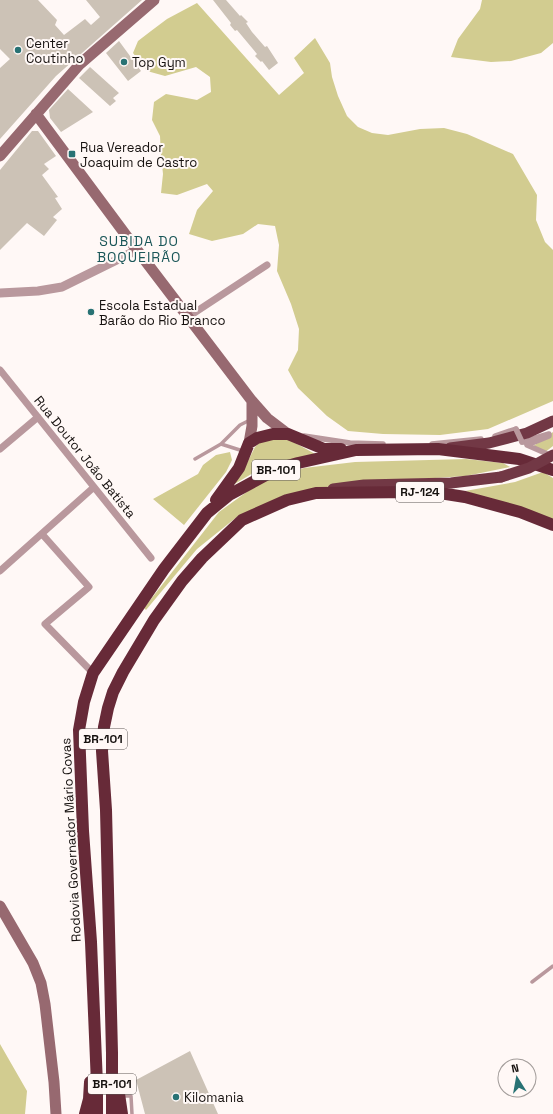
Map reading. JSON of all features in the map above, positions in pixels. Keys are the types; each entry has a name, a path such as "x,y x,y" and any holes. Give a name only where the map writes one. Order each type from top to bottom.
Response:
{"highway":[{"name":"Rodovia Governador Mário Covas","path":"97,1114 91,942 83,831 79,730 84,702 94,673 164,569 207,513 229,494 277,469 298,463 356,450 438,449 489,443 527,433 553,421"},
{"path":"207,513 239,468 247,447 257,438 273,434 288,434 324,448 356,450"},
{"path":"438,449 519,459 553,470"},
{"name":"BR-101","path":"112,1114 112,1053 106,810 102,751 104,726 113,692 122,672 154,620 182,580 202,558 242,520 286,500 316,493 364,485 450,482 501,477 529,468 553,455"},
{"name":"RJ-124","path":"316,493 413,492 446,494 465,497 520,512 553,525"},
{"path":"83,831 90,1082 89,1099 85,1114"},
{"path":"112,1053 122,1114"}],"main road":[{"path":"0,156 80,64 154,0"},
{"path":"36,114 252,401 267,418 288,434"},
{"path":"247,447 252,426 252,401"},
{"path":"0,906 33,962 41,983 45,1004 54,1082 56,1114"}],"street":[{"path":"0,293 38,291 62,287 137,250"},
{"path":"188,317 267,265"},
{"name":"Rua Doutor João Batista","path":"0,370 150,558"},
{"path":"0,449 38,417"},
{"path":"288,434 350,443 423,445 492,437 516,429 522,442 549,434 549,436 527,445 553,455"},
{"path":"0,571 94,488"},
{"path":"42,534 89,587 46,624 94,673"}],"lane":[{"path":"194,459 221,444 240,425 251,420"},
{"path":"221,444 247,447"},
{"path":"532,982 553,966"},
{"path":"120,1096 131,1096 132,1114"}],"shaded area":[{"path":"482,0 553,0 553,43 541,53 511,61 491,62 451,57 458,39 480,9"},
{"path":"197,3 279,95 304,73 294,58 315,38 330,63 332,77 338,96 347,116 358,127 372,133 388,135 420,129 444,128 467,134 513,154 537,195 536,220 545,242 553,250 553,401 488,429 440,435 383,434 348,431 327,416 298,388 288,370 298,350 299,329 291,304 277,271 279,245 275,226 258,224 243,234 212,241 189,234 197,210 213,191 207,184 177,195 161,193 163,174 160,136 152,120 154,102 166,94 197,100 211,92 210,77 196,67 165,76 147,71 133,53 138,41 167,19"},
{"path":"553,432 553,446 544,453 532,447"},
{"path":"288,439 317,455 260,469 233,485 246,465 255,447 262,440"},
{"path":"230,452 232,460 226,472 184,525 153,499 198,474 203,465 216,455"},
{"path":"466,459 503,463 510,467 466,476 342,484 285,495 238,516 197,549 146,610 144,608 219,512 262,481 304,468 355,462"},
{"path":"543,472 553,478 553,522 542,516 465,491 515,482"},
{"path":"0,1044 27,1091 25,1114 0,1114"}],"building":[{"path":"0,0 38,0 57,20 55,25 64,35 85,19 91,25 100,17 86,0 142,0 56,76 0,139 0,68 10,59 0,49"},
{"path":"213,0 226,0 240,16 241,15 248,22 246,23 252,32 265,47 267,46 278,63 269,70 262,61 261,62 255,56 257,54 237,30 235,31 230,25 231,23"},
{"name":"Top Gym","path":"119,41 141,71 128,81 106,53"},
{"path":"90,67 119,93 113,98 116,101 110,106 79,78"},
{"path":"68,89 93,112 61,132 50,118 49,110"},
{"path":"32,131 38,131 56,156 44,164 49,169 42,175 58,197 55,198 62,209 53,217 57,220 44,236 27,223 0,250 0,170"},
{"name":"Kilomania","path":"190,1051 218,1114 145,1114 136,1080"}],"place":[{"name":"Center Coutinho","path":"18,50"},
{"name":"Top Gym","path":"124,62"},
{"name":"Rua Vereador Joaquim de Castro","path":"72,154"},
{"name":"Escola Estadual Barão do Rio Branco","path":"91,312"},
{"name":"Kilomania","path":"176,1097"}],"district":[{"name":"SUBIDA DO BOQUEIRÃO","path":"139,250"}]}
